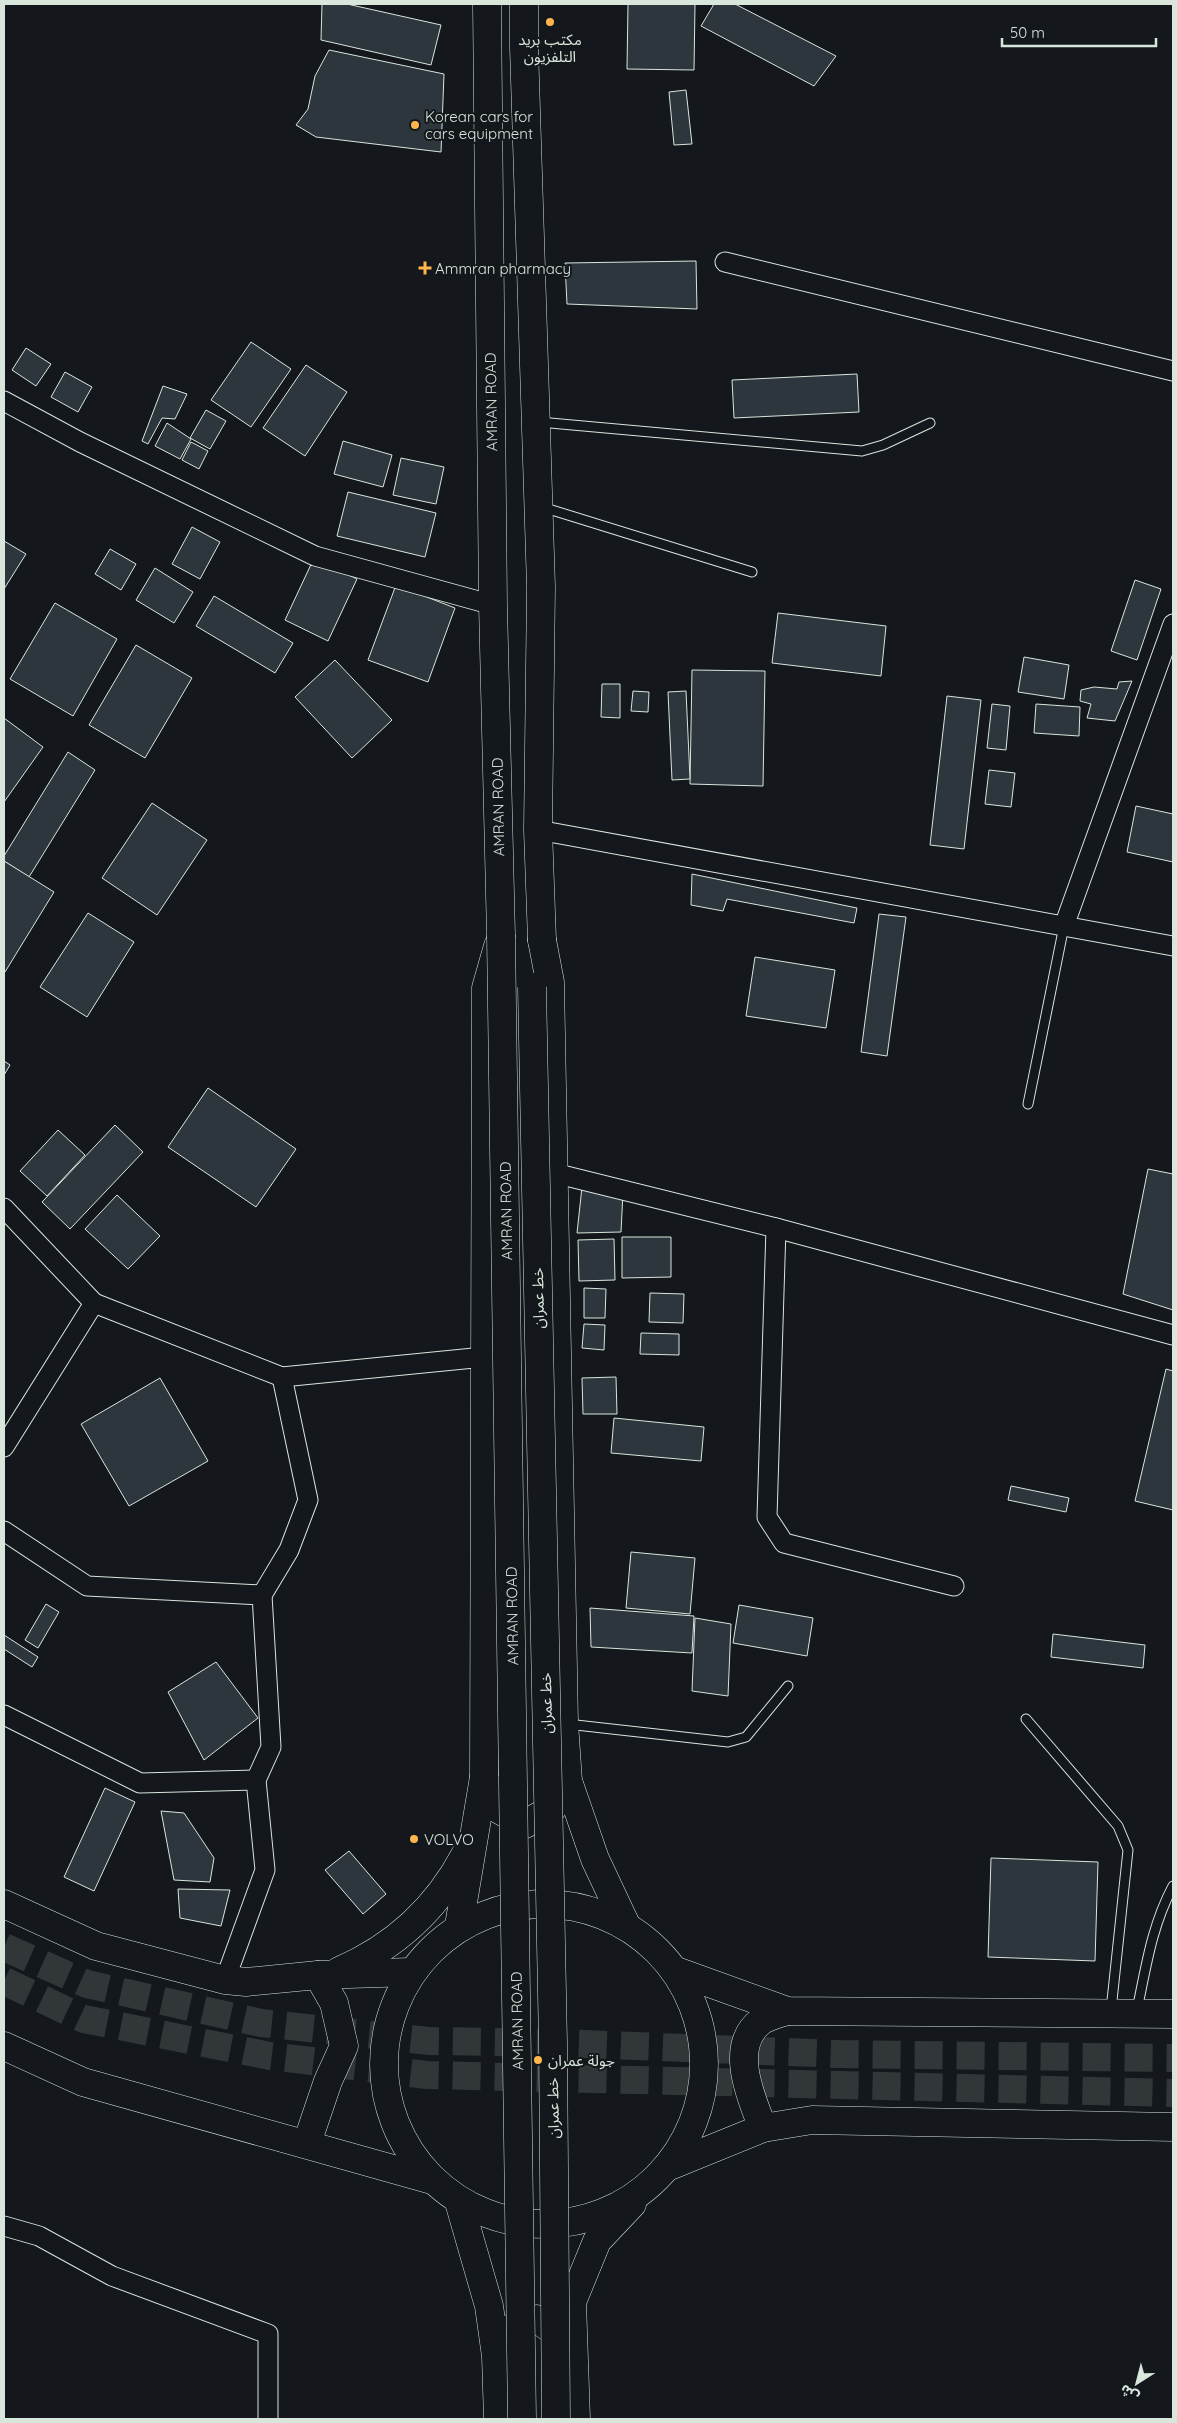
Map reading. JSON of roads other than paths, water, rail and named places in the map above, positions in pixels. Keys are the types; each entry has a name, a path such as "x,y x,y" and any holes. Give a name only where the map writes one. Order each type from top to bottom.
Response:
{"main road":[{"name":"AMRAN ROAD","path":"487,4 493,605 501,935 522,2419"},
{"path":"524,4 541,597 538,830 542,940 550,982 564,1723 568,1781 595,1859 626,1925 676,1971 787,2011"},
{"path":"459,1926 484,1777 486,988 501,935"},
{"name":"خط عمران","path":"542,940 532,987 552,2033 556,2419"},
{"path":"484,1777 498,1809 525,1824 552,1809 568,1781"},
{"path":"324,1975 362,1960 401,1936 447,1886 473,1838"},
{"path":"4,1904 96,1946 225,1980 246,1982 324,1975 411,1972"},
{"path":"626,1925 571,1905 513,1905 459,1926 433,1946 411,1972 385,2033 386,2100 432,2180 459,2202 519,2224 582,2222 640,2195"},
{"path":"576,2419 572,2302 597,2241 640,2195 672,2165 702,2103 703,2034 676,1971"},
{"path":"307,2143 328,2080 344,2046 334,2003 324,1975"},
{"path":"764,2128 747,2084 745,2057 749,2037 754,2028 769,2016 787,2011 1173,2014"},
{"path":"4,2046 83,2082 307,2143 432,2180"},
{"path":"672,2165 764,2128 812,2120 1173,2127"},
{"path":"459,2202 489,2306 496,2356 498,2419"},
{"path":"496,2356 506,2330 537,2319 554,2331 575,2361"}],"street":[{"path":"726,262 1173,372"},
{"path":"4,401 80,442 315,556 493,605"},
{"path":"1064,926 1173,624"},
{"path":"538,830 1173,946"},
{"path":"554,1173 776,1228 1173,1335"},
{"path":"4,1208 94,1303 282,1377 484,1357"},
{"path":"776,1228 767,1518 784,1543 954,1586"},
{"path":"4,1447 94,1303"},
{"path":"225,1980 265,1870 256,1780 271,1747 262,1595 289,1550 308,1500 282,1377"},
{"path":"4,1531 87,1586 262,1595"},
{"path":"4,1715 140,1783 256,1780"},
{"path":"4,2226 40,2236 112,2276 268,2334 268,2419"}],"lane":[{"path":"536,422 862,451 882,445 930,423"},
{"path":"538,506 752,572"},
{"path":"1028,1104 1064,926"},
{"path":"564,1723 728,1742 746,1737 788,1686"},
{"path":"1026,1719 1118,1826 1128,1850 1124,2015"},
{"path":"1124,2015 1163,1905 1173,1886"}],"tunnel":[{"path":"4,1947 87,1984 261,2023 429,2041 557,2043 839,2054 1173,2058"},
{"path":"4,1981 84,2019 270,2056 427,2075 1173,2093"}],"place":[{"name":"مكتب بريد التلفزيون","path":"550,22"},
{"name":"Korean cars for cars equipment","path":"415,125"},
{"name":"Ammran pharmacy","path":"425,268"},
{"name":"VOLVO","path":"414,1839"},
{"name":"جولة عمران","path":"538,2060"}]}
